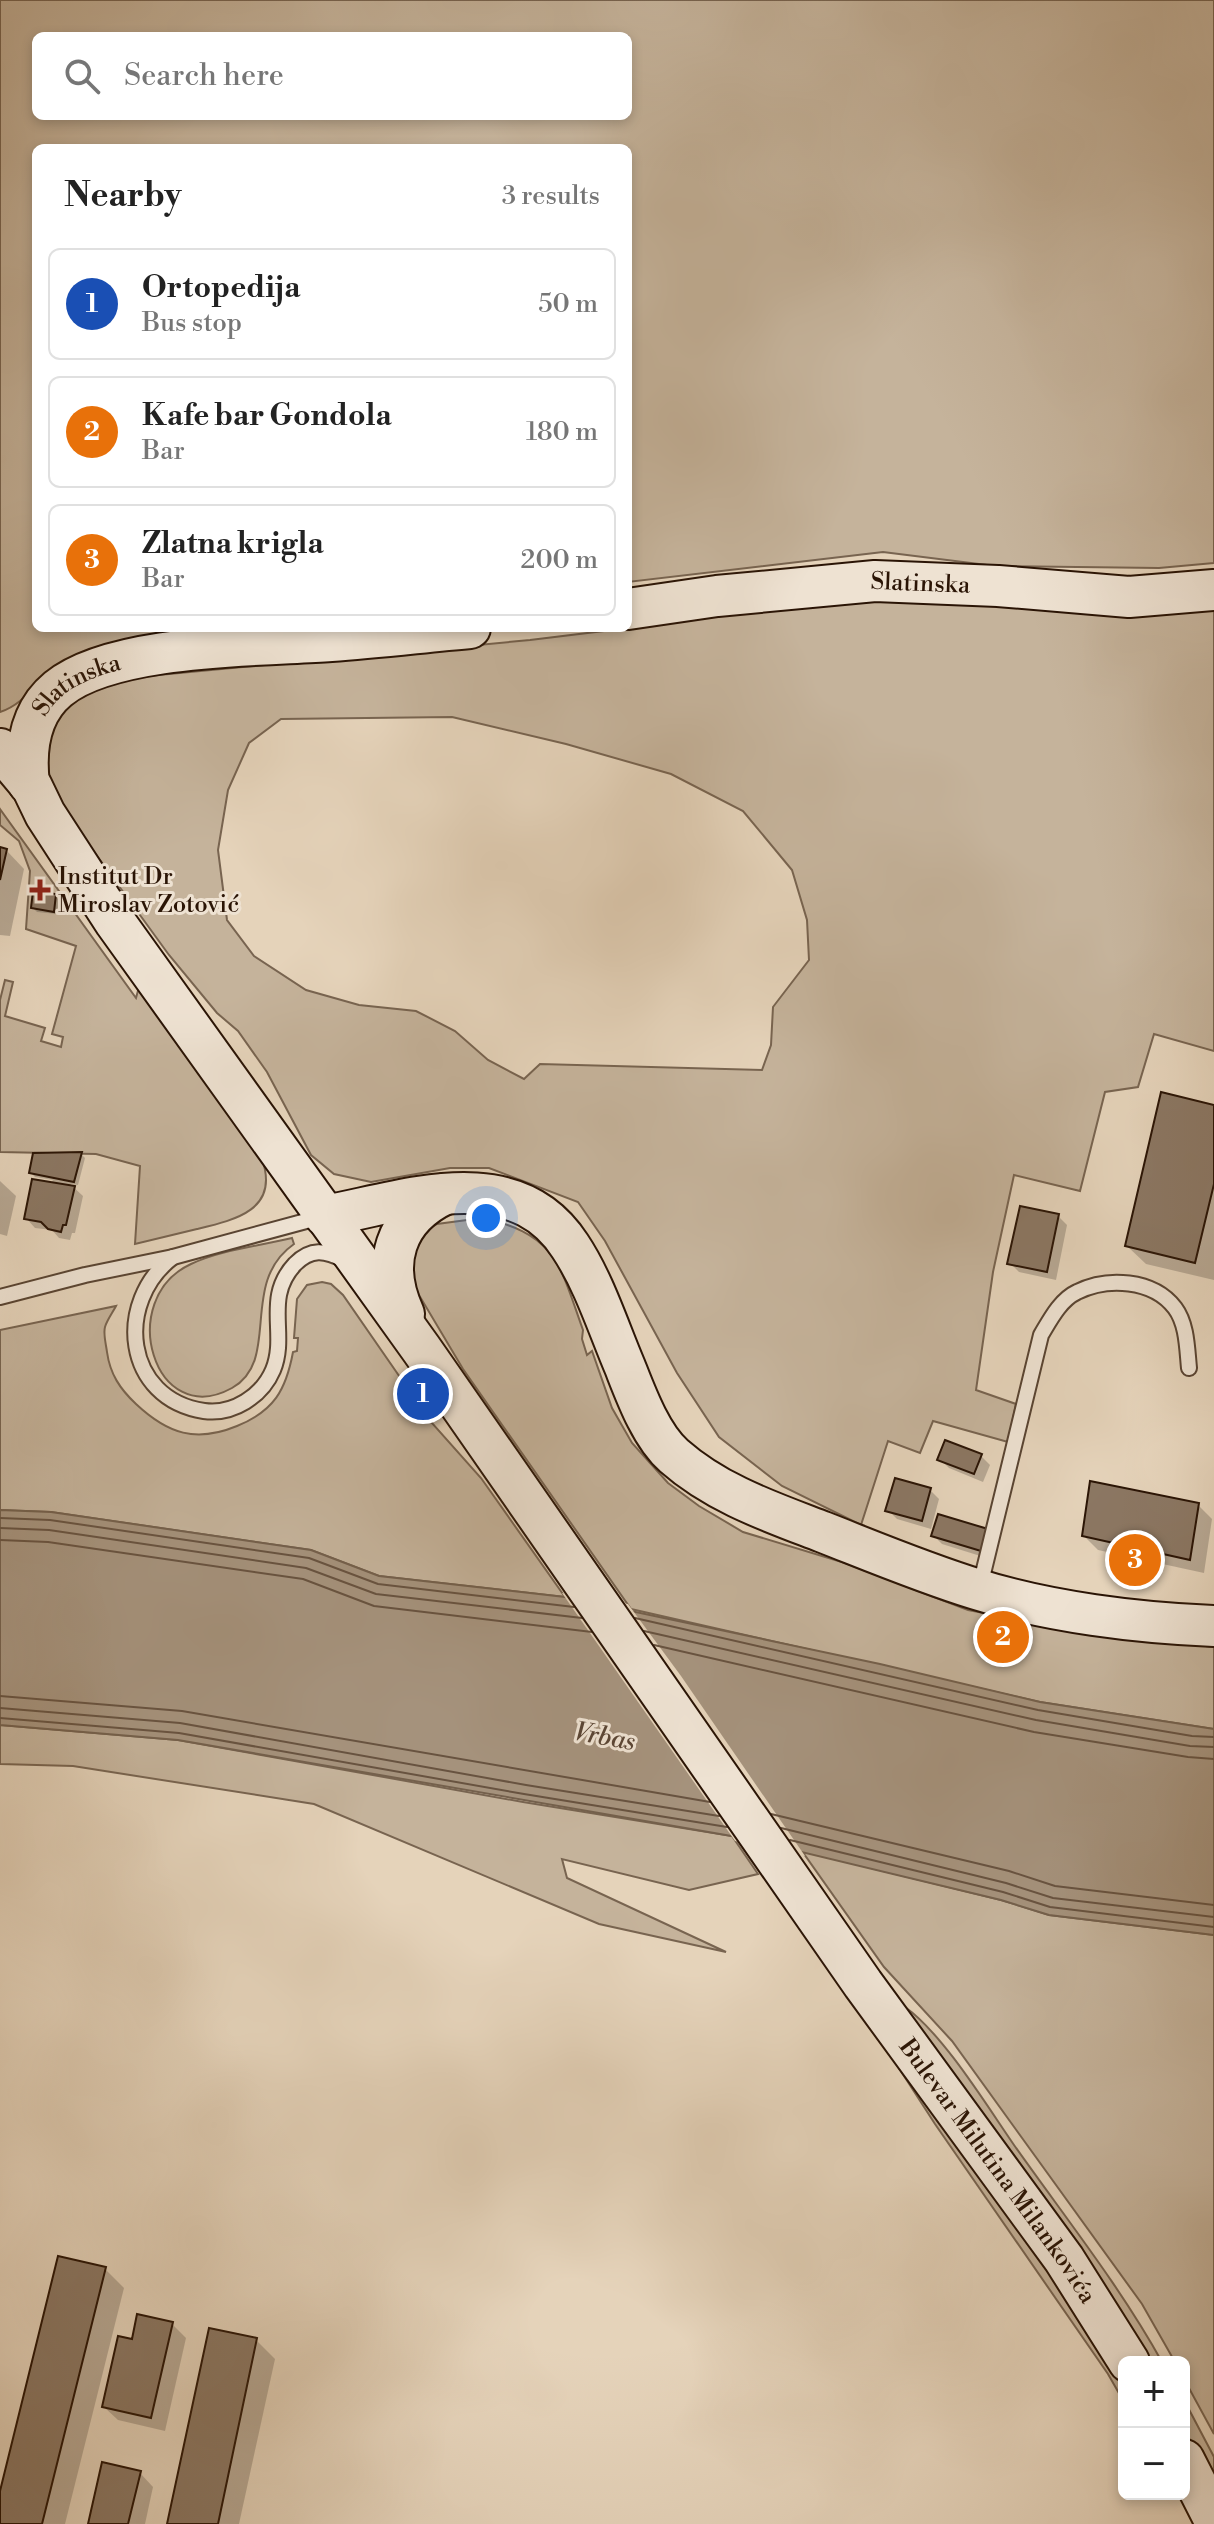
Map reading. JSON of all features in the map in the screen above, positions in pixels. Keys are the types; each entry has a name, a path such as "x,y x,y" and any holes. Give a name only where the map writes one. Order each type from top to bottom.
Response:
{"street":[{"name":"Slatinska","path":"632,608 717,596 875,581 998,586 1129,597 1214,590"},
{"name":"Slatinska","path":"13,754 55,691 76,676 112,664 197,649 428,632"},
{"path":"13,754 45,814 115,922 422,1350"},
{"path":"325,1216 449,1192 488,1193 531,1209 552,1224 583,1267 644,1413 671,1453 703,1479 750,1504 979,1590 1047,1606 1138,1621 1214,1626"},
{"path":"422,1350 402,1310 396,1288 394,1251 402,1231 414,1215 429,1202 449,1192"},
{"name":"Bulevar Milutina Milankovića","path":"422,1350 863,1984 1064,2259 1125,2356"},
{"path":"1190,2472 1214,2519"}],"lane":[{"path":"0,1297 173,1257 325,1216"},
{"path":"173,1257 158,1268 143,1293 135,1321 135,1343 143,1368 164,1394 201,1411 231,1409 247,1401 274,1369 277,1301 281,1284 301,1258 320,1251 335,1255 361,1272 380,1292"},
{"path":"979,1590 1041,1335 1056,1310 1076,1292 1116,1282 1151,1288 1174,1306 1183,1322 1189,1368"}],"shaded area":[{"path":"0,0 1214,0 1214,563 1159,568 995,566 883,552 632,582 632,144 32,144 32,632 206,632 127,642 85,653 50,672 10,708 0,712"},
{"path":"922,600 1105,615 1214,602 1214,1051 1154,1034 1138,1087 1105,1092 1080,1191 1014,1175 993,1272 976,1390 1016,1404 1008,1442 933,1421 920,1453 888,1441 861,1525 782,1486 719,1437 677,1373 605,1241 578,1202 489,1168 450,1168 371,1182 334,1174 311,1155 267,1072 238,1031 217,1013 169,955 55,798 47,751 58,718 77,696 127,678 595,632 632,632 632,626 838,602","holes":["452,717 566,744 671,774 743,811 792,870 807,920 809,960 773,1007 771,1045 762,1070 540,1064 524,1079 488,1060 455,1031 416,1011 359,1005 306,990 254,956 227,920 218,850 228,790 249,743 281,719"]},
{"path":"0,809 136,998 142,976 262,1159 265,1190 250,1210 226,1221 135,1244 140,1166 96,1154 0,1152 0,1000 5,980 13,982 5,1016 45,1028 41,1041 61,1047 63,1037 52,1034 76,946 26,929 30,871 19,841 0,825"},
{"path":"482,1218 526,1233 552,1256 575,1307 587,1355 592,1351 612,1408 632,1443 668,1483 699,1506 743,1532 845,1563 968,1610 1085,1632 1214,1647 1214,1729 1040,1702 631,1609 463,1369 413,1285 410,1256 426,1231 437,1224"},
{"path":"292,1238 294,1244 277,1260 268,1279 255,1359 247,1375 232,1388 205,1396 182,1392 165,1377 154,1355 150,1330 154,1304 168,1281 203,1259"},
{"path":"331,1284 343,1295 431,1422 481,1478 565,1597 379,1576 311,1550 51,1512 0,1510 0,1330 116,1306 106,1324 104,1336 108,1360 121,1387 136,1404 171,1429 208,1434 250,1420 276,1398 293,1352 297,1351 298,1338 294,1338 297,1299 307,1285"},
{"path":"0,1725 178,1740 732,1836 758,1874 689,1890 562,1859 567,1878 726,1952 599,1924 314,1804 73,1766 0,1764"},
{"path":"802,1851 1001,1900 1049,1915 1214,1935 1214,2434 1190,2390 1190,2356 1172,2356 1142,2304 952,2041 884,1967"},
{"path":"905,2007 934,2034 964,2072 1110,2279 1159,2356 1143,2356"},
{"path":"884,2045 1118,2365 1118,2392 1108,2374"},
{"path":"1190,2411 1214,2457 1214,2490 1190,2440"}],"water":[{"name":"Vrbas","path":"0,1510 51,1512 311,1550 379,1576 565,1597 880,1664 1040,1702 1214,1729 1214,1935 1049,1915 1001,1900 743,1838 178,1740 0,1725"}],"pier":[{"path":"562,1593 628,1604 805,1856 735,1841"}],"building":[{"path":"0,847 7,849 0,880"},
{"path":"33,891 56,894 54,912 31,908"},
{"path":"1161,1092 1214,1105 1214,1184 1195,1263 1125,1246"},
{"path":"82,1152 74,1182 29,1173 33,1153"},
{"path":"32,1179 75,1186 66,1225 63,1225 61,1232 48,1229 41,1222 24,1219"},
{"path":"1020,1206 1059,1214 1047,1272 1007,1264"},
{"path":"945,1440 982,1454 974,1474 937,1460"},
{"path":"895,1478 931,1488 922,1521 885,1511"},
{"path":"1090,1481 1199,1503 1190,1560 1082,1536"},
{"path":"938,1514 988,1529 981,1551 931,1536"},
{"path":"58,2256 106,2267 42,2524 0,2524 0,2491"},
{"path":"137,2314 173,2322 151,2418 102,2407 118,2336 132,2339"},
{"path":"209,2328 257,2338 218,2524 167,2524"},
{"path":"102,2462 141,2471 128,2524 88,2524"}],"place":[{"name":"Institut Dr Miroslav Zotović","path":"40,890"},
{"name":"Ortopedija","path":"423,1394"},
{"name":"Zlatna krigla","path":"1135,1560"},
{"name":"Kafe bar Gondola","path":"1003,1637"}]}
